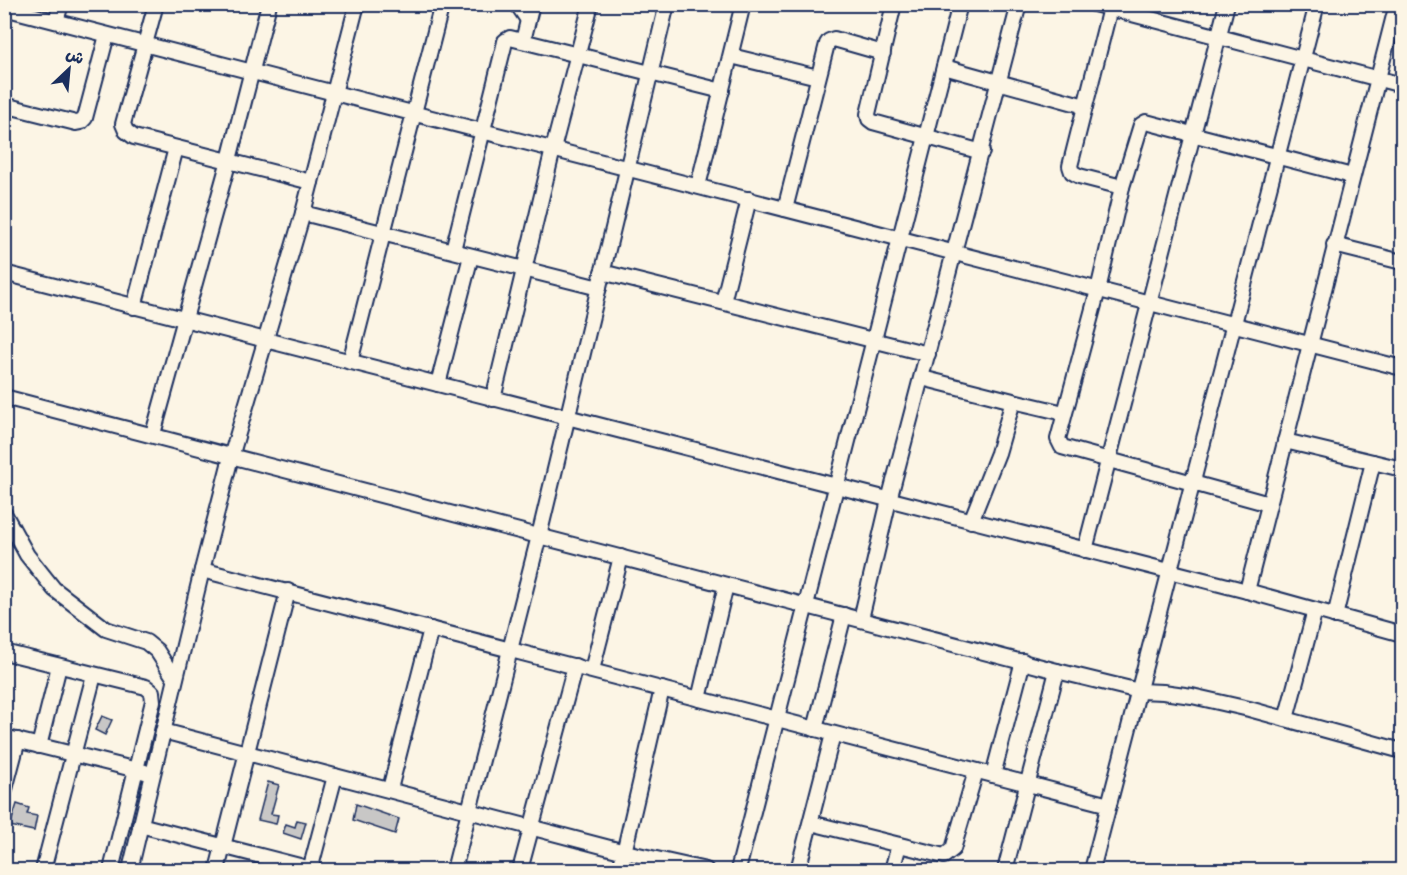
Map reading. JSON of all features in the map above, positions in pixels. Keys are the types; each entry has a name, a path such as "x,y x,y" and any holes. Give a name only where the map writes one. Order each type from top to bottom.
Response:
{"street":[{"path":"56,21 61,4"},
{"path":"156,4 123,123 126,131 134,137 311,182"},
{"path":"153,434 229,160 269,4"},
{"path":"130,870 231,457 303,213 357,4"},
{"path":"350,362 442,4"},
{"path":"517,4 528,20"},
{"path":"523,41 532,4"},
{"path":"493,399 553,149 591,4"},
{"path":"454,870 568,418 666,4"},
{"path":"698,186 743,4"},
{"path":"894,4 868,114 869,119 873,123 982,152"},
{"path":"738,870 872,340 960,4"},
{"path":"861,620 889,500 1019,4"},
{"path":"1094,4 1402,85"},
{"path":"1085,550 1227,4"},
{"path":"1092,870 1317,4"},
{"path":"1246,591 1397,4"},
{"path":"1111,7 1070,166 1072,172 1078,176 1122,187"},
{"path":"4,8 1402,368"},
{"path":"4,105 76,123 81,122 85,118 107,35"},
{"path":"453,250 506,41 510,38 722,91"},
{"path":"785,209 829,41 834,39 883,53"},
{"path":"731,56 818,77"},
{"path":"944,68 1085,106"},
{"path":"1269,504 1062,447 1058,439 1064,413 1140,125 1146,123 1192,134 1352,176"},
{"path":"135,307 176,148"},
{"path":"723,302 749,199"},
{"path":"303,213 599,288"},
{"path":"1334,245 1402,262"},
{"path":"438,384 471,256"},
{"path":"603,272 928,354"},
{"path":"4,273 184,321 1246,591 1402,634"},
{"path":"921,378 1064,413"},
{"path":"4,397 1057,671 1139,691 1192,696 1402,751"},
{"path":"970,521 998,453 1013,401"},
{"path":"1285,441 1402,469"},
{"path":"1335,616 1373,462"},
{"path":"4,513 27,555 54,589 106,629 146,642 157,651 175,679"},
{"path":"592,670 621,557"},
{"path":"202,570 1109,805"},
{"path":"699,699 726,585"},
{"path":"217,870 288,591"},
{"path":"1286,719 1315,610"},
{"path":"815,729 844,615"},
{"path":"390,789 431,629"},
{"path":"4,652 146,687 152,692 153,700 111,870"},
{"path":"993,775 1023,662"},
{"path":"39,746 59,666"},
{"path":"520,870 575,666"},
{"path":"1005,870 1057,671"},
{"path":"43,870 94,675"},
{"path":"620,870 662,689"},
{"path":"163,731 532,826 677,867 706,870"},
{"path":"798,870 833,734"},
{"path":"4,793 11,739 153,774"},
{"path":"811,823 944,856 953,849 976,771"},
{"path":"141,825 312,870 334,776"},
{"path":"892,870 898,844"}],"building":[{"path":"102,716 112,720 105,735 95,730"},
{"path":"268,782 279,785 271,814 278,815 276,824 258,820"},
{"path":"17,804 29,808 27,814 37,816 34,831 10,826"},
{"path":"356,804 399,819 395,834 353,820"},
{"path":"297,820 306,822 301,839 283,833 286,824 295,827"}]}
